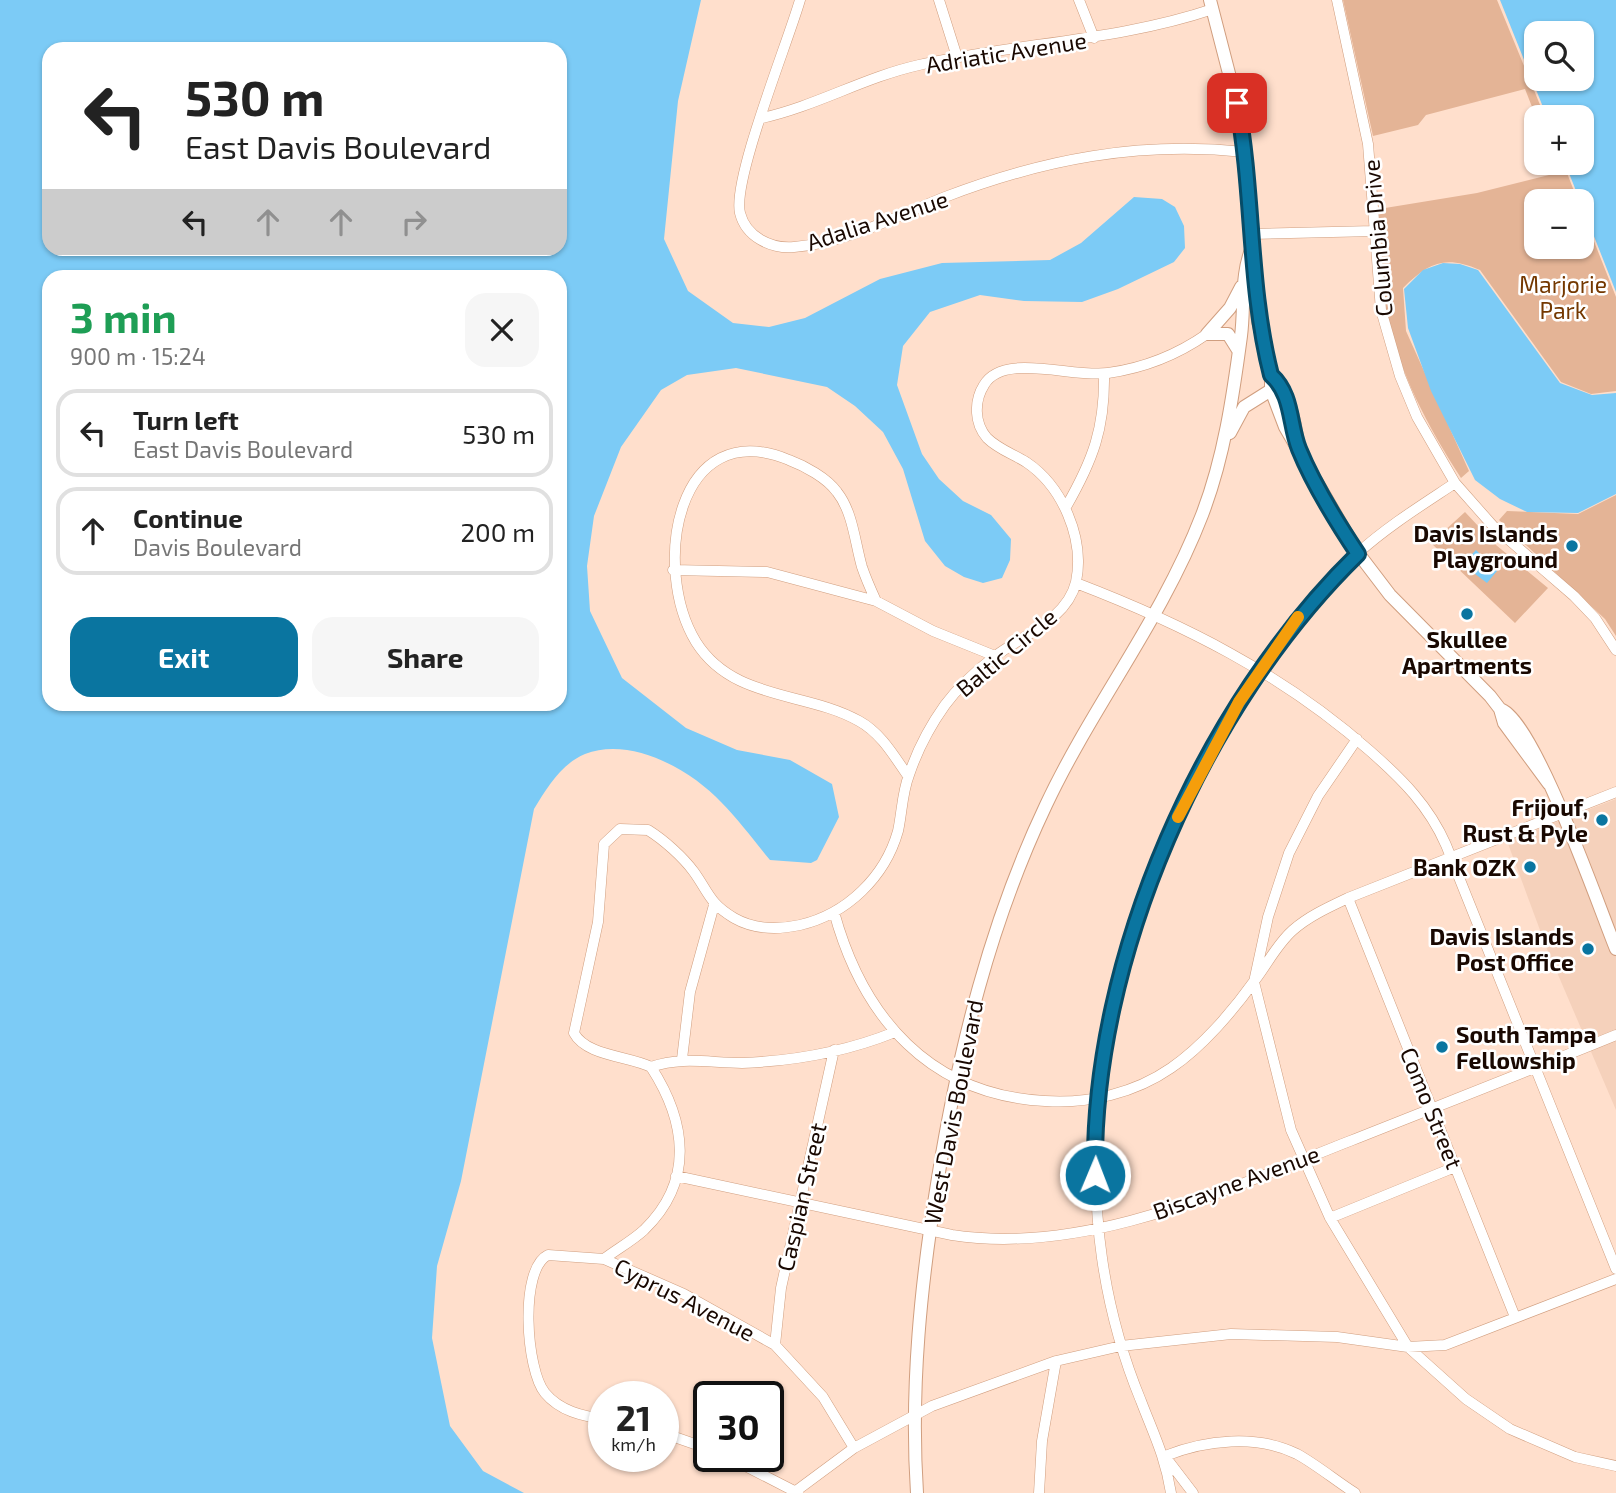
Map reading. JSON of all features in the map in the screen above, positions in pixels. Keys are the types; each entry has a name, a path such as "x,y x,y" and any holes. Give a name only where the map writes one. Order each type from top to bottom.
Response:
{"street":[{"name":"Adalia Avenue","path":"800,0 743,173 740,213 744,223 761,240 783,247 806,245 855,231 986,183 1093,155 1174,147 1245,152"},
{"path":"939,0 957,57"},
{"path":"1079,0 1094,38"},
{"name":"Columbia Drive","path":"1337,0 1368,144 1381,310 1400,376 1417,417 1455,483 1493,526 1581,603 1616,650"},
{"name":"Adriatic Avenue","path":"762,118 869,81 957,57 1022,45 1094,38 1168,24 1212,4"},
{"path":"1212,4 1233,80 1245,152 1258,321 1271,375 1271,390 1285,427 1333,516 1358,554 1390,595 1466,670 1500,709 1504,723 1549,785 1616,949"},
{"path":"1253,240 1374,231"},
{"name":"West Davis Boulevard","path":"1223,450 1239,354 1246,260 1253,240"},
{"path":"1207,334 1230,308 1244,280"},
{"path":"1239,354 1235,341 1228,334 1215,331 1168,358 1104,374 1010,367 988,379 979,395 977,413 987,437 1032,467 1066,507 1075,550 1076,583 1156,615 1260,669 1317,706 1357,739 1422,802 1434,819 1451,857 1616,1269"},
{"path":"1066,507 1085,474 1098,442 1104,412 1104,374"},
{"path":"1271,375 1281,384 1295,425 1298,447"},
{"name":"West Davis Boulevard","path":"917,1493 915,1414 920,1307 929,1231 955,1079 989,950 1031,838 1092,718 1156,615 1191,542 1223,450 1244,407 1271,390"},
{"path":"876,601 838,493 797,463 765,452 734,453 722,457 705,471 692,488 679,518 673,548 673,570 680,609 698,645 712,661 734,678 756,689 821,706 862,722 881,740 908,776"},
{"path":"1171,1493 1165,1456 1121,1346 1107,1287 1098,1227 1095,1158 1099,1098 1118,991 1139,917 1161,855 1199,772 1260,669 1301,613 1358,554 1455,483"},
{"path":"673,570 767,572 876,601 933,631 995,656"},
{"name":"Baltic Circle","path":"714,905 759,928 794,926 834,912 878,875 894,844 908,776 945,705 961,686 995,656 1045,624 1076,583"},
{"path":"1357,739 1318,796 1289,853 1268,917 1254,982 1272,1063 1303,1159 1330,1218 1408,1347 1466,1399 1510,1429 1575,1457 1616,1466"},
{"path":"834,912 861,985 895,1032 923,1057 955,1079 1002,1096 1062,1102 1099,1098 1142,1084 1172,1067 1215,1027 1254,982 1293,930 1348,898 1616,792"},
{"path":"682,1059 690,992 714,905 692,870 648,830 620,829 604,844 598,922 574,1033 585,1045 652,1067 682,1059 749,1062 834,1050 895,1032"},
{"name":"Como Street","path":"1348,898 1515,1318"},
{"name":"Biscayne Avenue","path":"676,1176 929,1231 974,1238 1023,1240 1098,1227 1203,1198 1616,1035"},
{"name":"Caspian Street","path":"775,1346 781,1289 834,1050"},
{"path":"604,1259 655,1219 665,1204 676,1176 680,1148 679,1124 671,1099 652,1067"},
{"path":"1330,1218 1455,1167"},
{"name":"Cyprus Avenue","path":"588,1417 560,1406 544,1392 533,1372 529,1347 532,1288 537,1265 548,1255 604,1259 684,1294 775,1346 823,1397 854,1448"},
{"path":"758,1472 797,1492 854,1448 915,1414 992,1381 1056,1361 1121,1346 1195,1336 1266,1334 1337,1337 1408,1347 1445,1345 1616,1279"},
{"path":"1038,1493 1042,1441 1056,1361"},
{"path":"1165,1456 1215,1442 1273,1447 1295,1454 1355,1493"},
{"path":"1165,1456 1193,1493"}],"shaded area":[{"path":"1616,799 1616,1110 1547,949 1507,841"}],"green space":[{"path":"1343,0 1497,0 1524,66 1524,89 1426,115 1418,125 1373,136"},
{"path":"1526,91 1534,91 1540,105 1531,105"},
{"name":"Marjorie Park","path":"1549,175 1568,175 1573,189 1524,189 1524,259 1594,259 1594,241 1616,297 1616,391 1591,394 1561,382 1480,270 1447,262 1421,272 1403,288 1406,331 1469,471 1461,478 1416,398 1392,335 1382,287 1379,209 1477,193"},
{"name":"Davis Islands Playground","path":"1616,495 1616,636 1605,619 1499,520 1507,511 1578,514"},
{"path":"1465,512 1496,545 1548,588 1515,623 1431,543"}],"water":[{"path":"0,0 701,0 678,101 664,239 688,291 733,323 769,327 805,318 880,279 942,263 1050,260 1081,243 1134,197 1162,199 1175,207 1184,226 1185,248 1174,262 1118,289 1082,302 1024,301 980,295 930,312 903,346 897,385 922,454 939,479 963,501 991,515 1011,539 1010,560 1002,578 983,583 964,577 945,566 925,541 903,469 883,432 855,406 827,387 736,368 687,375 661,390 621,447 594,516 587,566 590,611 622,678 686,728 737,750 790,760 832,784 839,817 817,860 811,863 770,860 728,809 694,778 659,759 621,749 603,750 576,758 555,777 534,809 461,1181 437,1266 432,1338 450,1426 483,1471 524,1493 0,1493"},
{"path":"1500,0 1616,0 1616,292 1594,236 1594,189 1575,189 1570,175 1594,175 1594,105 1542,105 1537,91 1594,91 1594,21 1524,21 1524,60"},
{"path":"1443,263 1460,264 1478,270 1560,383 1592,395 1616,393 1616,494 1578,513 1527,512 1500,499 1475,480 1431,391 1408,328 1404,289 1423,270"},
{"path":"1476,550 1497,571 1487,583 1462,564"}],"slow traffic":[{"path":"1178,817 1199,772 1239,702 1298,617"}],"place":[{"name":"Davis Islands Playground","path":"1572,546"},
{"name":"Skullee Apartments","path":"1467,614"},
{"name":"Frijouf, Rust & Pyle","path":"1602,820"},
{"name":"Bank OZK","path":"1530,867"},
{"name":"Davis Islands Post Office","path":"1588,949"},
{"name":"South Tampa Fellowship","path":"1442,1047"}],"route":[{"path":"1095,1175 1099,1098 1110,1027 1139,917 1166,843 1199,772 1260,669 1301,613 1358,554 1333,516 1312,476 1298,447 1295,425 1281,384 1271,375 1258,321 1245,152 1237,103"}]}
